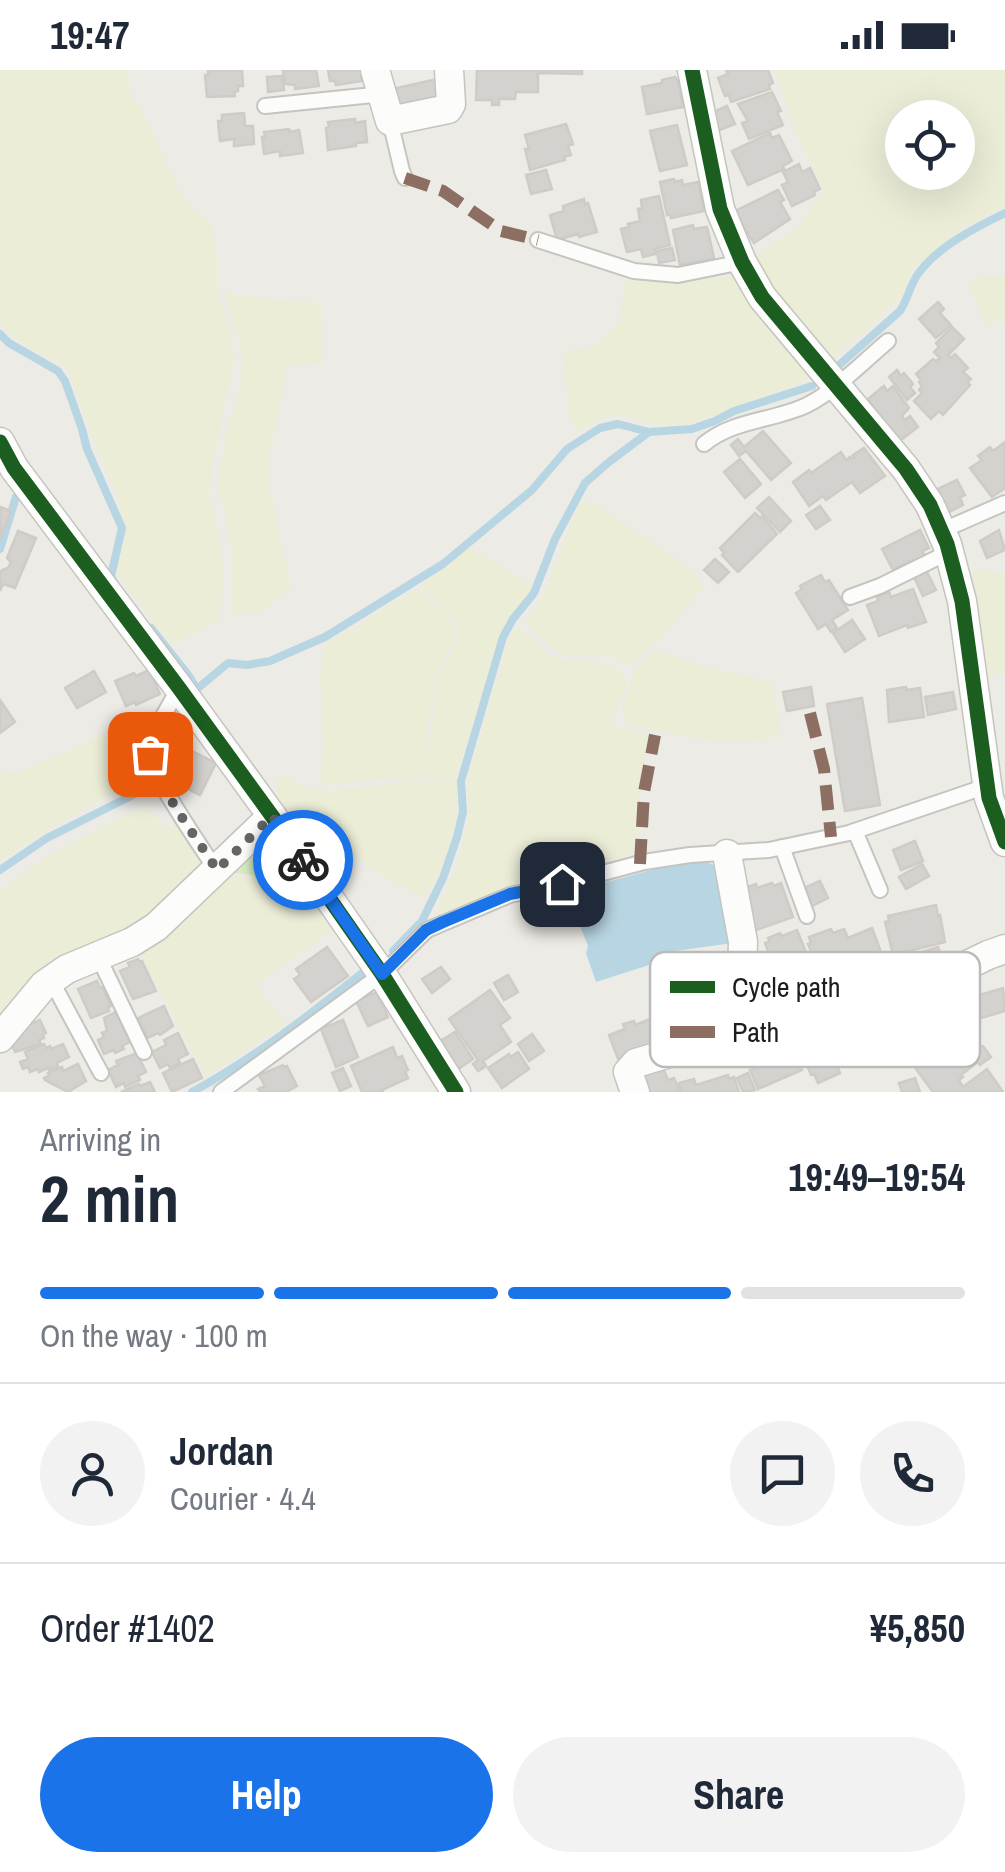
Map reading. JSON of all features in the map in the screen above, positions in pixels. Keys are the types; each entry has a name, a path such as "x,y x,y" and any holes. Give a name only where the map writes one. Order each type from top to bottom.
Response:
{"street":[{"path":"379,82 390,121 448,110 449,70"},
{"path":"692,70 720,210 742,262 762,297 906,469 930,505 945,541 962,600 989,798 1005,842"},
{"path":"0,442 7,473 180,688 382,974 456,1092"},
{"path":"0,1038 44,986 67,969 147,934 272,816"},
{"path":"727,854 744,952"},
{"path":"980,959 1005,949"},
{"path":"635,1092 628,1072 636,1063 650,1059"}],"lane":[{"path":"265,106 379,82"},
{"path":"390,121 405,178"},
{"path":"538,240 634,271 678,275 742,262"},
{"path":"704,444 727,430 807,405 888,341"},
{"path":"850,597 880,586 1005,503"},
{"path":"180,688 158,729 150,754 152,766 217,870"},
{"path":"221,1092 382,974 426,930 510,894 644,862 782,847 855,831 987,786"},
{"path":"855,831 880,890"},
{"path":"782,847 807,916"},
{"path":"98,956 144,1052"},
{"path":"52,980 101,1073"}],"green space":[{"path":"0,70 128,70 130,98 139,103 178,189 199,215 209,221 217,251 217,291 231,333 234,357 209,495 224,563 224,588 218,622 171,645 117,574 127,530 67,368 32,350 0,324"},
{"path":"776,70 1005,70 1005,205 960,230 912,269 900,298 830,361 766,283 754,257 799,225 823,190 793,127"},
{"path":"1005,275 1005,323 1002,318 987,325 967,282"},
{"path":"627,277 657,282 739,277 776,335 811,376 688,424 644,422 625,414 612,415 576,432 568,407 563,351 584,349 598,342 622,320 620,309"},
{"path":"224,293 321,303 323,364 284,365 286,375 269,457 270,489 291,588 265,609 231,615 233,554 218,486 243,360"},
{"path":"583,501 595,504 674,557 704,587 663,636 628,666 614,657 563,655 538,637 524,620 547,588"},
{"path":"467,547 532,584 531,592 501,634 456,777 427,777 426,758 425,776 320,785 320,679 325,644 417,589 444,613 455,627 456,638 436,673 428,753 439,674 458,642 459,633 457,625 420,585"},
{"path":"982,570 1005,574 1005,673 981,678 965,574"},
{"path":"518,626 547,654 565,661 616,668 627,679 610,727 647,733 649,737 637,838 624,861 519,885 438,912 467,826 470,769 511,633"},
{"path":"656,650 706,667 768,681 779,719 776,737 717,741 627,724 622,708 632,673"},
{"path":"123,726 141,764 132,779 0,861 0,775 25,770"},
{"path":"279,775 309,788 332,791 410,781 456,780 458,799 453,834 440,872 424,899 291,821 276,791"},
{"path":"149,810 166,828 178,823 204,868 180,894 0,1019 0,890 53,853 128,814"},
{"path":"272,830 309,882 224,874"},
{"path":"237,876 310,884 338,925 257,985 285,1025 206,1077 138,950 222,882"}],"water":[{"path":"699,861 712,864 720,872 733,943 650,952 649,965 596,982 586,953 588,946 567,893"}],"building":[{"path":"208,70 242,70 243,86 238,86 235,96 207,97"},
{"path":"283,70 316,70 319,86 295,89 295,85 285,84"},
{"path":"328,70 365,70 366,75 361,76 362,81 336,85 330,81"},
{"path":"477,70 582,70 582,74 538,73 538,92 516,92 515,99 499,99 499,105 492,105 492,100 476,100"},
{"path":"726,70 768,70 773,83 770,89 731,102 718,78 728,74"},
{"path":"282,76 284,90 268,92 267,77"},
{"path":"675,77 683,107 647,114 642,87"},
{"path":"437,79 443,104 398,114 393,89"},
{"path":"772,92 783,125 749,139 742,123 748,121 738,104"},
{"path":"727,106 735,124 717,131 709,114"},
{"path":"244,113 245,126 253,126 254,144 234,146 234,139 220,141 218,121 222,121 222,115"},
{"path":"355,119 355,123 365,121 367,142 328,150 328,122"},
{"path":"566,124 573,144 568,146 571,155 530,170 525,135"},
{"path":"677,125 687,165 660,171 650,131"},
{"path":"299,130 303,153 264,154 264,132"},
{"path":"770,133 772,138 779,135 792,161 784,169 748,185 732,151"},
{"path":"799,164 802,172 810,168 820,189 792,206 782,185 788,182 783,172"},
{"path":"546,170 552,189 531,194 526,175"},
{"path":"682,180 683,185 698,182 704,211 671,218 667,215 660,182"},
{"path":"778,190 790,219 754,243 733,212"},
{"path":"659,196 670,245 643,257 641,249 627,252 621,229 640,221 641,200"},
{"path":"584,199 597,232 557,240 550,215"},
{"path":"693,225 694,229 707,227 714,258 680,265 673,230"},
{"path":"672,248 675,260 659,263 657,251"},
{"path":"938,302 944,309 940,313 951,325 936,338 919,319"},
{"path":"952,327 964,339 948,355 951,358 955,354 968,368 963,372 971,379 967,382 970,385 943,415 939,411 931,419 914,401 922,393 916,374 933,359 940,358 934,352 939,347 936,343"},
{"path":"897,370 913,384 910,387 915,393 907,400 889,377"},
{"path":"884,386 887,391 893,386 909,408 902,416 905,420 910,416 918,427 897,443 867,408 872,405 868,399"},
{"path":"763,431 791,463 771,480 746,451 739,456 731,445 738,439 744,447"},
{"path":"1005,442 1005,488 992,497 970,468 982,460 978,456 990,447 993,451"},
{"path":"864,448 885,476 860,493 852,482 826,500 823,496 809,506 793,482 841,452 846,460 852,459"},
{"path":"740,459 761,484 745,498 724,472"},
{"path":"957,480 965,495 960,497 963,505 943,515 931,492"},
{"path":"769,497 791,521 780,532 757,508"},
{"path":"820,506 830,520 816,529 806,515"},
{"path":"0,507 11,511 0,539"},
{"path":"755,513 777,534 738,572 720,548"},
{"path":"920,530 929,548 922,551 925,556 893,570 882,549"},
{"path":"999,530 1005,550 987,558 980,541"},
{"path":"18,531 36,538 15,588 3,584 0,591 0,574 11,562 7,558"},
{"path":"715,559 729,572 718,583 704,570"},
{"path":"926,570 936,590 923,596 914,577"},
{"path":"821,575 825,582 829,580 848,610 832,620 837,628 831,632 826,624 818,629 796,593 802,589 800,586"},
{"path":"913,589 926,622 879,636 867,605 889,592 891,597"},
{"path":"852,620 865,639 845,652 833,633"},
{"path":"149,670 160,694 126,706 115,681"},
{"path":"94,671 106,692 77,708 65,688"},
{"path":"811,687 814,706 787,711 783,692"},
{"path":"920,688 924,717 889,722 887,690"},
{"path":"953,692 956,709 928,715 925,697"},
{"path":"862,698 880,805 845,811 827,704"},
{"path":"0,700 15,722 0,733"},
{"path":"192,751 216,763 200,795 176,783"},
{"path":"915,841 923,861 901,870 893,850"},
{"path":"922,864 929,876 906,889 899,877"},
{"path":"820,881 828,898 810,907 802,889"},
{"path":"781,883 793,917 750,932 739,890"},
{"path":"936,905 945,942 892,952 885,922 889,921 888,916"},
{"path":"872,928 881,952 811,952 808,944 809,937 831,929 833,933 844,929 848,938"},
{"path":"797,930 806,952 768,952 765,943 770,941 768,938 780,933 782,936"},
{"path":"327,947 348,976 311,1002 294,979 300,975 296,969"},
{"path":"138,959 156,991 133,999 120,971"},
{"path":"441,967 450,979 432,993 422,979"},
{"path":"508,975 518,992 504,1000 494,983"},
{"path":"97,981 111,1006 109,1011 91,1018 78,989"},
{"path":"1003,988 1005,1011 980,1018 980,995"},
{"path":"490,990 510,1018 500,1025 511,1042 483,1061 486,1066 478,1071 473,1064 478,1060 449,1019"},
{"path":"377,992 388,1017 368,1026 356,1001"},
{"path":"164,1006 173,1026 147,1038 138,1018"},
{"path":"116,1012 130,1042 122,1046 124,1049 104,1054 98,1040 107,1031 104,1018"},
{"path":"650,1019 650,1047 618,1059 609,1035 625,1029 623,1024 634,1021 635,1025"},
{"path":"40,1020 46,1033 39,1040 41,1044 15,1052 8,1037"},
{"path":"343,1020 358,1057 336,1067 321,1029"},
{"path":"455,1032 473,1059 457,1070 439,1042"},
{"path":"178,1033 188,1054 170,1068 168,1064 160,1068 152,1052"},
{"path":"532,1034 544,1051 529,1061 518,1044"},
{"path":"44,1044 51,1049 63,1044 69,1057 49,1070 23,1069 20,1062 28,1059 25,1052"},
{"path":"983,1046 991,1057 980,1065 980,1048"},
{"path":"393,1047 397,1058 402,1056 408,1078 383,1092 362,1092 351,1066"},
{"path":"518,1052 529,1069 502,1088 488,1068"},
{"path":"137,1053 146,1072 138,1076 140,1080 116,1087 108,1070 118,1065 116,1061"},
{"path":"193,1059 202,1078 172,1092 163,1073"},
{"path":"78,1064 86,1081 68,1092 44,1078 62,1067 63,1071"},
{"path":"283,1065 297,1086 286,1092 260,1092 258,1089 265,1086 259,1075"},
{"path":"663,1067 668,1080 674,1078 680,1092 650,1092 641,1071"},
{"path":"800,1067 802,1070 758,1089 750,1070"},
{"path":"808,1067 838,1067 840,1073 818,1083"},
{"path":"914,1067 971,1067 961,1075 963,1087 987,1069 1003,1092 933,1092"},
{"path":"343,1068 351,1086 340,1091 332,1073"},
{"path":"748,1073 755,1090 743,1092 737,1078"},
{"path":"728,1075 729,1079 734,1077 739,1092 682,1092 679,1083 694,1079 696,1085"},
{"path":"915,1078 920,1092 902,1092 899,1083"},
{"path":"150,1082 155,1092 121,1092 139,1084"}],"waterway":[{"path":"838,366 900,311 926,264 970,231 1005,213"},
{"path":"0,334 58,371 65,381 87,449 122,528 111,576 114,582"},
{"path":"393,951 422,921 443,878 463,812 461,781 503,637 534,593 555,539 585,483 649,432 692,429 812,386"},
{"path":"151,628 197,689 228,663 270,661 325,637 443,564 532,490 567,449 600,428 618,424 649,432"},
{"path":"0,549 16,497"},
{"path":"162,775 180,719"},
{"path":"0,870 47,838 155,784"},
{"path":"192,1092 258,1052 361,974"}],"marked path":[{"path":"405,178 443,191 501,231 538,240"},
{"path":"810,713 824,769 831,837"},
{"path":"640,864 644,792 655,735"}],"cycle path":[{"path":"692,70 720,209 742,262 762,297 906,469 930,505 947,544 962,601 989,798 1005,842"},
{"path":"0,442 14,468 272,816 382,974 456,1092"}],"way so far":[{"path":"150,754 152,766 217,870 272,816 303,860"}],"route":[{"path":"303,860 382,974 426,930 510,894 562,884"}]}
